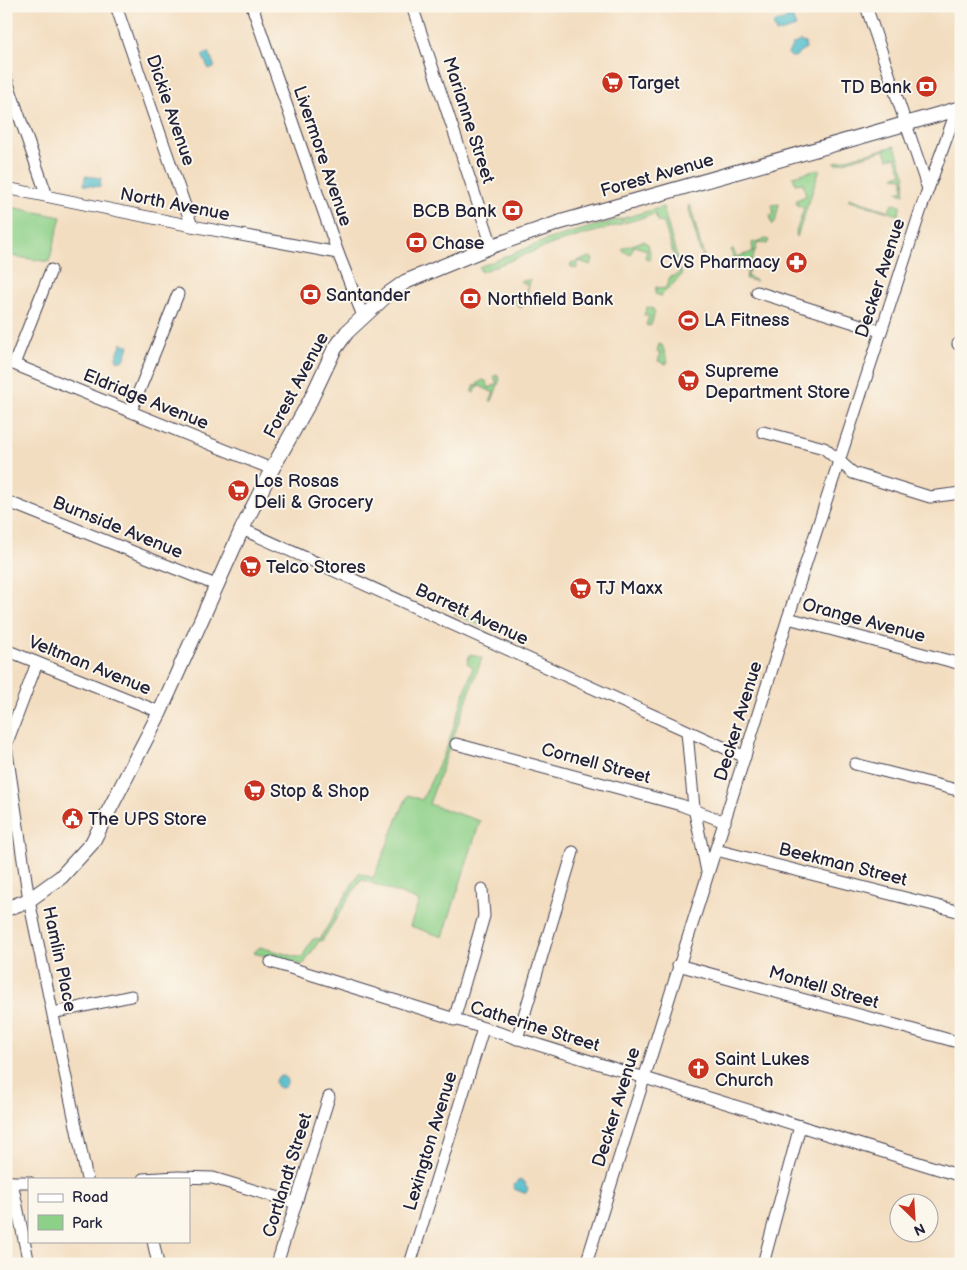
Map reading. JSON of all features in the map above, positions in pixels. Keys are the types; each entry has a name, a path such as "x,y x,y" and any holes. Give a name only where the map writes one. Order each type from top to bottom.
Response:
{"main road":[{"name":"Forest Avenue","path":"6,909 29,900 61,877 92,843 160,712 242,529 340,340 388,294 405,282 492,246 561,222 959,109"}],"street":[{"name":"Dickie Avenue","path":"116,6 192,226"},
{"name":"Livermore Avenue","path":"252,6 338,253 363,316"},
{"name":"Marianne Street","path":"412,6 492,246"},
{"path":"866,6 928,189"},
{"path":"6,78 47,196"},
{"name":"Decker Avenue","path":"586,1264 678,964 725,822 880,331 928,189 959,109"},
{"name":"North Avenue","path":"6,188 192,226 338,253"},
{"path":"10,363 51,270"},
{"path":"757,292 880,331"},
{"path":"131,411 178,294"},
{"name":"Eldridge Avenue","path":"10,363 272,469"},
{"path":"763,432 824,448 853,473 930,497 961,493"},
{"name":"Burnside Avenue","path":"6,501 216,585"},
{"name":"Barrett Avenue","path":"242,529 745,758"},
{"name":"Orange Avenue","path":"788,618 961,664"},
{"name":"Veltman Avenue","path":"6,650 160,712"},
{"name":"Hamlin Place","path":"37,663 6,745 29,900 87,1178"},
{"path":"687,732 694,808 707,872"},
{"name":"Cornell Street","path":"456,744 694,808 725,822"},
{"path":"855,764 961,791"},
{"name":"Beekman Street","path":"716,850 961,912"},
{"path":"517,1039 573,852"},
{"path":"454,1020 484,916 482,889"},
{"name":"Catherine Street","path":"271,962 961,1176"},
{"name":"Montell Street","path":"678,964 961,1043"},
{"path":"53,1013 130,996"},
{"name":"Lexington Avenue","path":"410,1264 483,1029"},
{"name":"Cortlandt Street","path":"278,1264 329,1097"},
{"path":"763,1264 800,1126"},
{"path":"160,1178 213,1178 296,1203"},
{"path":"28,1182 9,1182 29,1264"},
{"path":"153,1242 158,1264"}],"green space":[{"path":"895,146 905,175 904,194 897,192 903,190 903,178 894,177 902,173 896,157 888,159 885,150 836,164 835,162"},
{"path":"820,169 797,237 796,232 804,208 797,205 796,200 806,196 803,183 795,184 793,176"},
{"path":"849,198 889,211 892,204 901,205 898,215 849,200"},
{"path":"779,204 775,223 772,224 770,215 774,214 772,205"},
{"path":"690,205 704,257 700,251 688,206"},
{"path":"6,206 61,217 49,262 6,255"},
{"path":"663,207 682,275 661,296 655,294 656,287 665,289 670,277 679,274 664,223 658,222 655,214 624,223 623,219 621,220 622,224 555,243 481,272 479,267 552,238"},
{"path":"766,239 769,240 767,244 758,242 747,276 756,281 746,279 748,267 741,263 738,270 736,270 731,250 733,249 736,257 753,252 752,243"},
{"path":"643,241 648,244 651,257 649,260 645,258 647,250 634,246 630,255 622,250 623,248"},
{"path":"590,257 593,259 591,265 579,261 576,269 570,266 571,263"},
{"path":"530,280 523,306 520,308 514,300 522,301 528,285 520,281"},
{"path":"647,307 652,308 655,312 649,326 646,325 649,316 644,315"},
{"path":"659,344 662,345 668,362 666,364 658,361 661,353 657,352"},
{"path":"497,375 500,379 492,401 490,401 494,393 478,385 474,393 472,392 475,385 483,380 486,381 489,388 497,384 494,376"},
{"path":"454,614 471,618 472,615 477,617 485,628"},
{"path":"470,654 482,658 429,804 480,821 443,937 410,926 419,901 361,879 322,941 319,941 303,965 253,953 260,947 302,957 312,940 320,939 359,873 373,878 408,795 422,800 447,747 473,667 467,663"}],"water":[{"path":"792,17 796,27 776,33 773,23"},
{"path":"800,41 805,43 806,48 795,57 791,57 788,54 792,45"},
{"path":"209,52 214,68 209,69 202,55"},
{"path":"85,176 101,178 100,187 84,185"},
{"path":"122,343 129,346 124,360 121,361 117,360 116,357"},
{"path":"279,1076 283,1076 287,1082 283,1088 279,1088 275,1084 275,1080"},
{"path":"519,1180 526,1183 525,1185 528,1189 526,1193 514,1189 514,1185"}],"place":[{"name":"Target","path":"612,83"},
{"name":"TD Bank","path":"927,87"},
{"name":"BCB Bank","path":"512,211"},
{"name":"Chase","path":"416,243"},
{"name":"CVS Pharmacy","path":"796,262"},
{"name":"Santander","path":"310,295"},
{"name":"Northfield Bank","path":"471,299"},
{"name":"LA Fitness","path":"688,320"},
{"name":"Supreme Department Store","path":"689,381"},
{"name":"Los Rosas Deli & Grocery","path":"238,491"},
{"name":"Telco Stores","path":"250,567"},
{"name":"TJ Maxx","path":"580,588"},
{"name":"Stop & Shop","path":"254,791"},
{"name":"The UPS Store","path":"72,819"},
{"name":"Saint Lukes Church","path":"699,1069"}]}
